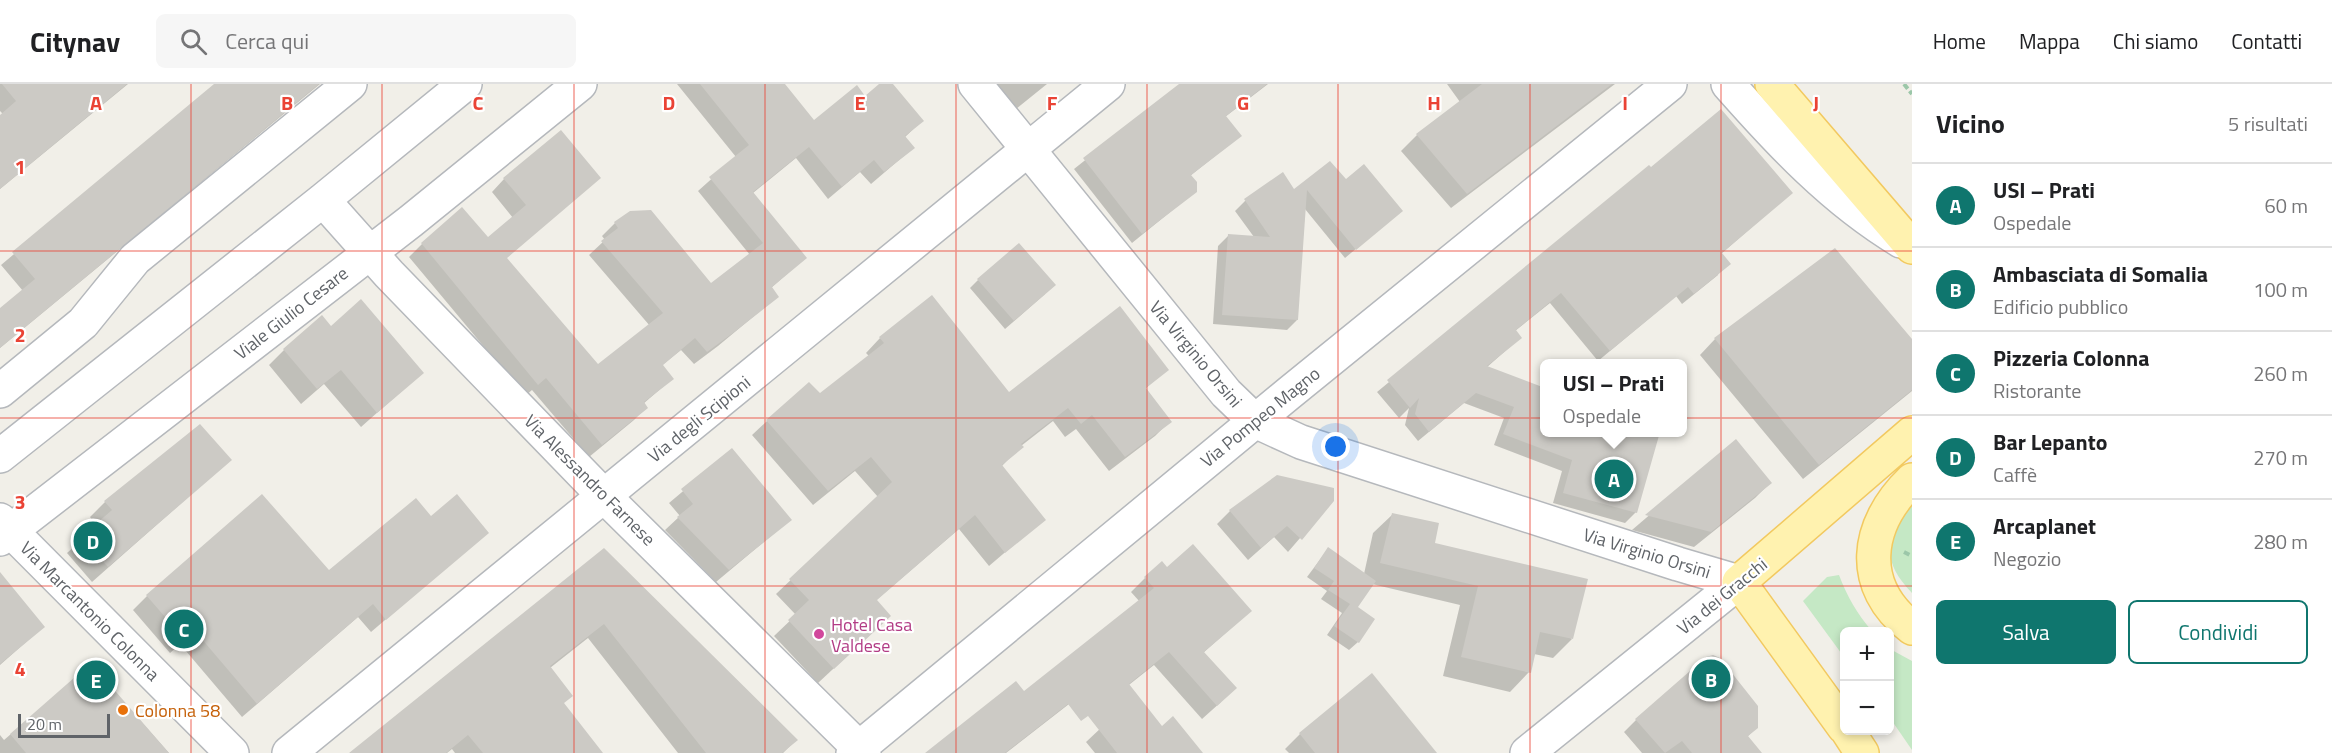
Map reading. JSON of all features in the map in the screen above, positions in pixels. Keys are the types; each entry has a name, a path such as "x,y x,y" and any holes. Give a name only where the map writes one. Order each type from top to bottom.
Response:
{"main road":[{"path":"1772,84 1912,247"},
{"name":"Via dei Gracchi","path":"1739,582 1912,433"},
{"path":"1912,480 1891,504 1880,523 1873,563 1877,583 1887,602 1912,628"},
{"path":"1739,582 1840,721"},
{"path":"1850,735 1862,753"}],"street":[{"path":"0,391 83,323 135,259 350,84"},
{"path":"0,456 323,200 465,84"},
{"name":"Viale Giulio Cesare","path":"3,530 369,253 580,84"},
{"name":"Via Virginio Orsini","path":"975,84 1226,393 1255,421 1301,442 1739,582"},
{"name":"Via degli Scipioni","path":"289,753 1108,84"},
{"name":"Via Pompeo Magno","path":"859,751 1255,421 1670,84"},
{"path":"1728,84 1792,155 1814,175 1866,218 1912,247"},
{"name":"Via Alessandro Farnese","path":"323,200 369,253 605,497 859,751"},
{"name":"Via Marcantonio Colonna","path":"3,530 232,753"},
{"name":"Via dei Gracchi","path":"1527,753 1739,582"}],"path":[{"path":"1904,84 1912,94"}],"green space":[{"path":"1912,498 1912,593 1894,568 1891,546 1893,535"},
{"path":"1839,575 1853,604 1869,627 1840,627 1840,652 1803,601 1827,577"},
{"path":"1894,651 1912,661 1912,750 1894,724"}],"building":[{"path":"2,84 127,84 0,189 0,115 16,101"},
{"path":"214,84 319,84 0,348 0,308 35,279 12,252"},
{"path":"700,84 785,84 814,120 857,85 865,96 879,84 893,84 924,121 905,136 915,148 884,172 874,160 842,187 809,147 753,192 807,258 772,287 779,297 733,333 707,352 695,338 663,365 674,379 644,402 648,408 602,445 546,378 538,385 421,243 462,207 488,237 526,205 503,178 561,130 601,178 507,258 598,364 663,313 601,241 618,228 614,222 630,211 651,210 711,283 763,243 709,177 749,145"},
{"path":"1179,84 1267,84 1226,116 1242,136 1191,175 1197,182 1197,192 1142,234 1083,158"},
{"path":"1482,84 1612,84 1467,194 1416,134"},
{"path":"1721,109 1793,193 1722,253 1731,264 1694,294 1688,287 1610,351 1561,293 1516,330 1522,338 1487,366 1540,386 1540,437 1659,437 1637,513 1563,493 1572,460 1503,434 1514,407 1476,393 1429,432 1415,414 1419,398 1410,408 1387,380 1649,165 1651,167"},
{"path":"1330,161 1346,179 1364,164 1403,211 1356,250 1307,190 1298,320 1222,315 1228,234 1270,237 1244,199 1283,172 1294,189"},
{"path":"1019,243 1056,285 1014,321 977,279"},
{"path":"1835,248 1912,339 1912,390 1819,465 1714,338"},
{"path":"932,295 1009,392 1120,306 1169,370 1146,388 1172,422 1125,457 1092,415 1081,424 1068,408 1021,444 1024,447 1002,465 1046,520 1005,553 975,515 877,600 891,616 834,669 788,620 809,600 789,579 892,482 871,457 828,491 766,420 809,382 820,393 884,343 879,337"},
{"path":"361,299 424,373 377,413 341,370 317,389 283,349 322,315 331,326"},
{"path":"200,424 232,460 108,567 81,537 112,510 104,501"},
{"path":"1736,439 1772,483 1711,532 1645,515"},
{"path":"732,448 792,520 729,570 677,517 693,504 681,489"},
{"path":"1277,475 1334,488 1334,501 1302,540 1287,526 1261,548 1229,510"},
{"path":"262,494 329,570 416,498 431,516 457,494 489,533 386,620 373,604 257,704 195,631 185,640 146,595"},
{"path":"1392,513 1439,523 1435,543 1588,579 1573,639 1540,632 1531,673 1461,657 1478,586 1380,563"},
{"path":"1193,544 1252,611 1204,652 1237,688 1217,706 1169,652 1129,684 1162,726 1173,716 1203,753 1117,753 1088,716 1081,721 1068,704 1005,753 925,753 1016,681 1024,691 1154,588 1144,577 1162,561 1167,567"},
{"path":"1328,547 1376,581 1358,607 1375,619 1359,643 1334,626 1350,604 1328,590 1334,581 1314,568"},
{"path":"604,548 798,740 782,753 706,753 604,624 550,666 573,696 564,703 603,753 483,753 468,735 446,753 349,753"},
{"path":"0,572 45,627 0,664"},
{"path":"1713,655 1720,658 1758,706 1758,728 1748,736 1762,753 1692,753 1682,741 1665,753 1635,719 1706,657"},
{"path":"91,663 169,753 26,753 10,734"},
{"path":"1372,673 1437,753 1315,753 1299,733"}],"place":[{"name":"USI – Prati","path":"1614,479"},
{"name":"Bar Lepanto","path":"93,541"},
{"name":"Pizzeria Colonna","path":"184,629"},
{"name":"Hotel Casa Valdese","path":"819,634"},
{"name":"Ambasciata di Somalia","path":"1711,679"},
{"name":"Arcaplanet","path":"96,680"},
{"name":"Colonna 58","path":"123,710"}]}
